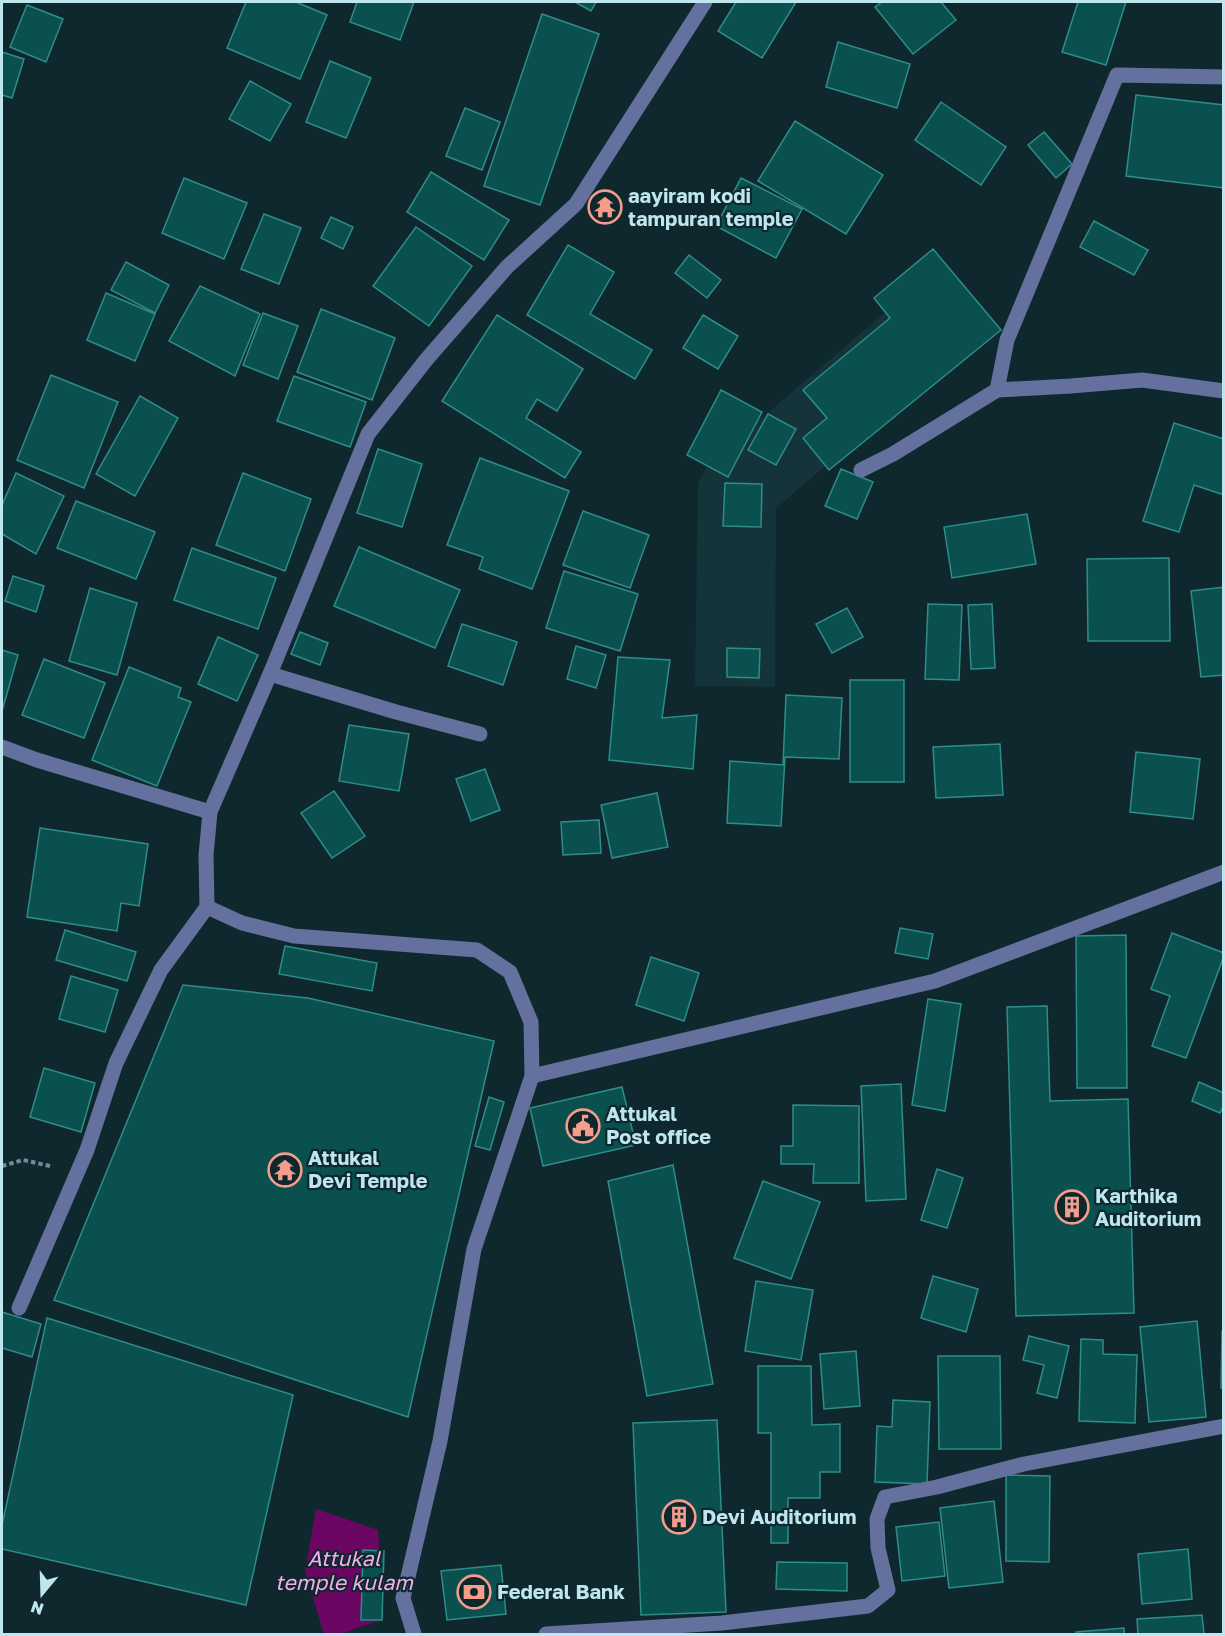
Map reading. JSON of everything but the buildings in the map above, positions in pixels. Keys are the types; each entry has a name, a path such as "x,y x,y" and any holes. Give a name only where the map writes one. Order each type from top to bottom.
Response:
{"street":[{"path":"19,1308 87,1150 116,1063 161,970 207,907 206,855 210,812 270,674 368,434 426,360 507,267 576,204 705,2"},
{"path":"997,390 1007,340 1117,75 1224,77"},
{"path":"861,470 893,454 997,390 1071,387 1142,380 1224,391"},
{"path":"270,674 396,712 480,734"},
{"path":"2,747 37,760 210,812"},
{"path":"532,1076 935,981 1224,872"},
{"path":"207,907 242,923 294,936 477,950 510,972 531,1022 532,1076 474,1249 440,1441 403,1598 414,1635"},
{"path":"546,1635 722,1623 868,1606 888,1590 878,1548 877,1519 885,1497 937,1487 1024,1464 1224,1426"}],"path":[{"path":"2,1166 23,1160 77,1172"}],"shaded area":[{"path":"918,284 970,343 776,508 775,687 695,686 698,484 704,471 710,462"}],"water":[{"name":"Attukal temple kulam","path":"316,1509 378,1530 384,1619 340,1634 324,1634 305,1571"}],"place":[{"name":"aayiram kodi tampuran temple","path":"605,207"},
{"name":"Attukal Post office","path":"583,1126"},
{"name":"Attukal Devi Temple","path":"285,1170"},
{"name":"Karthika Auditorium","path":"1072,1207"},
{"name":"Devi Auditorium","path":"679,1517"},
{"name":"Federal Bank","path":"474,1592"}]}
